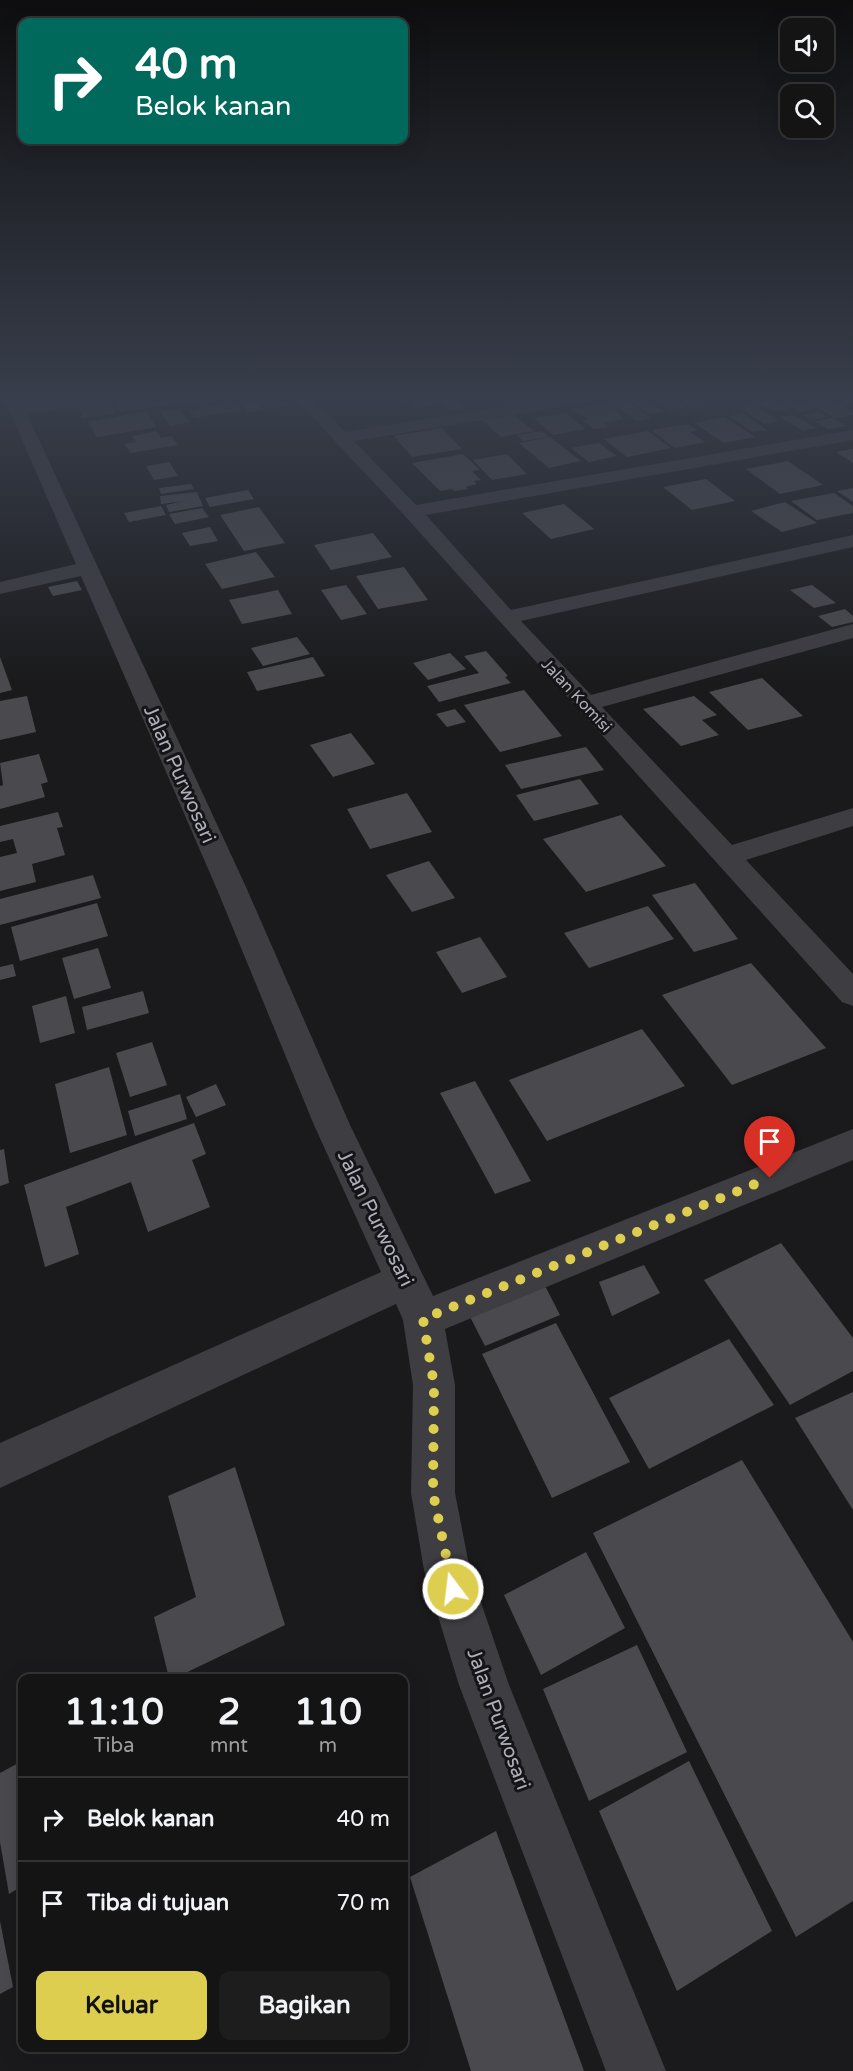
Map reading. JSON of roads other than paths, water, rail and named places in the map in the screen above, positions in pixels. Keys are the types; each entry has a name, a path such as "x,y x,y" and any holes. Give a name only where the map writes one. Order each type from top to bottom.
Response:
{"street":[{"name":"Jalan Purwosari","path":"54,493 231,887 332,1125 423,1319 434,1385 433,1493 447,1570 484,1685 636,2071"},
{"name":"Jalan Komisi","path":"392,493 853,994"},
{"path":"412,513 527,493"},
{"path":"506,618 853,541"},
{"path":"0,588 87,568"},
{"path":"585,704 853,631"},
{"path":"726,856 853,817"},
{"path":"423,1319 853,1144"},
{"path":"0,1466 406,1280"}]}
